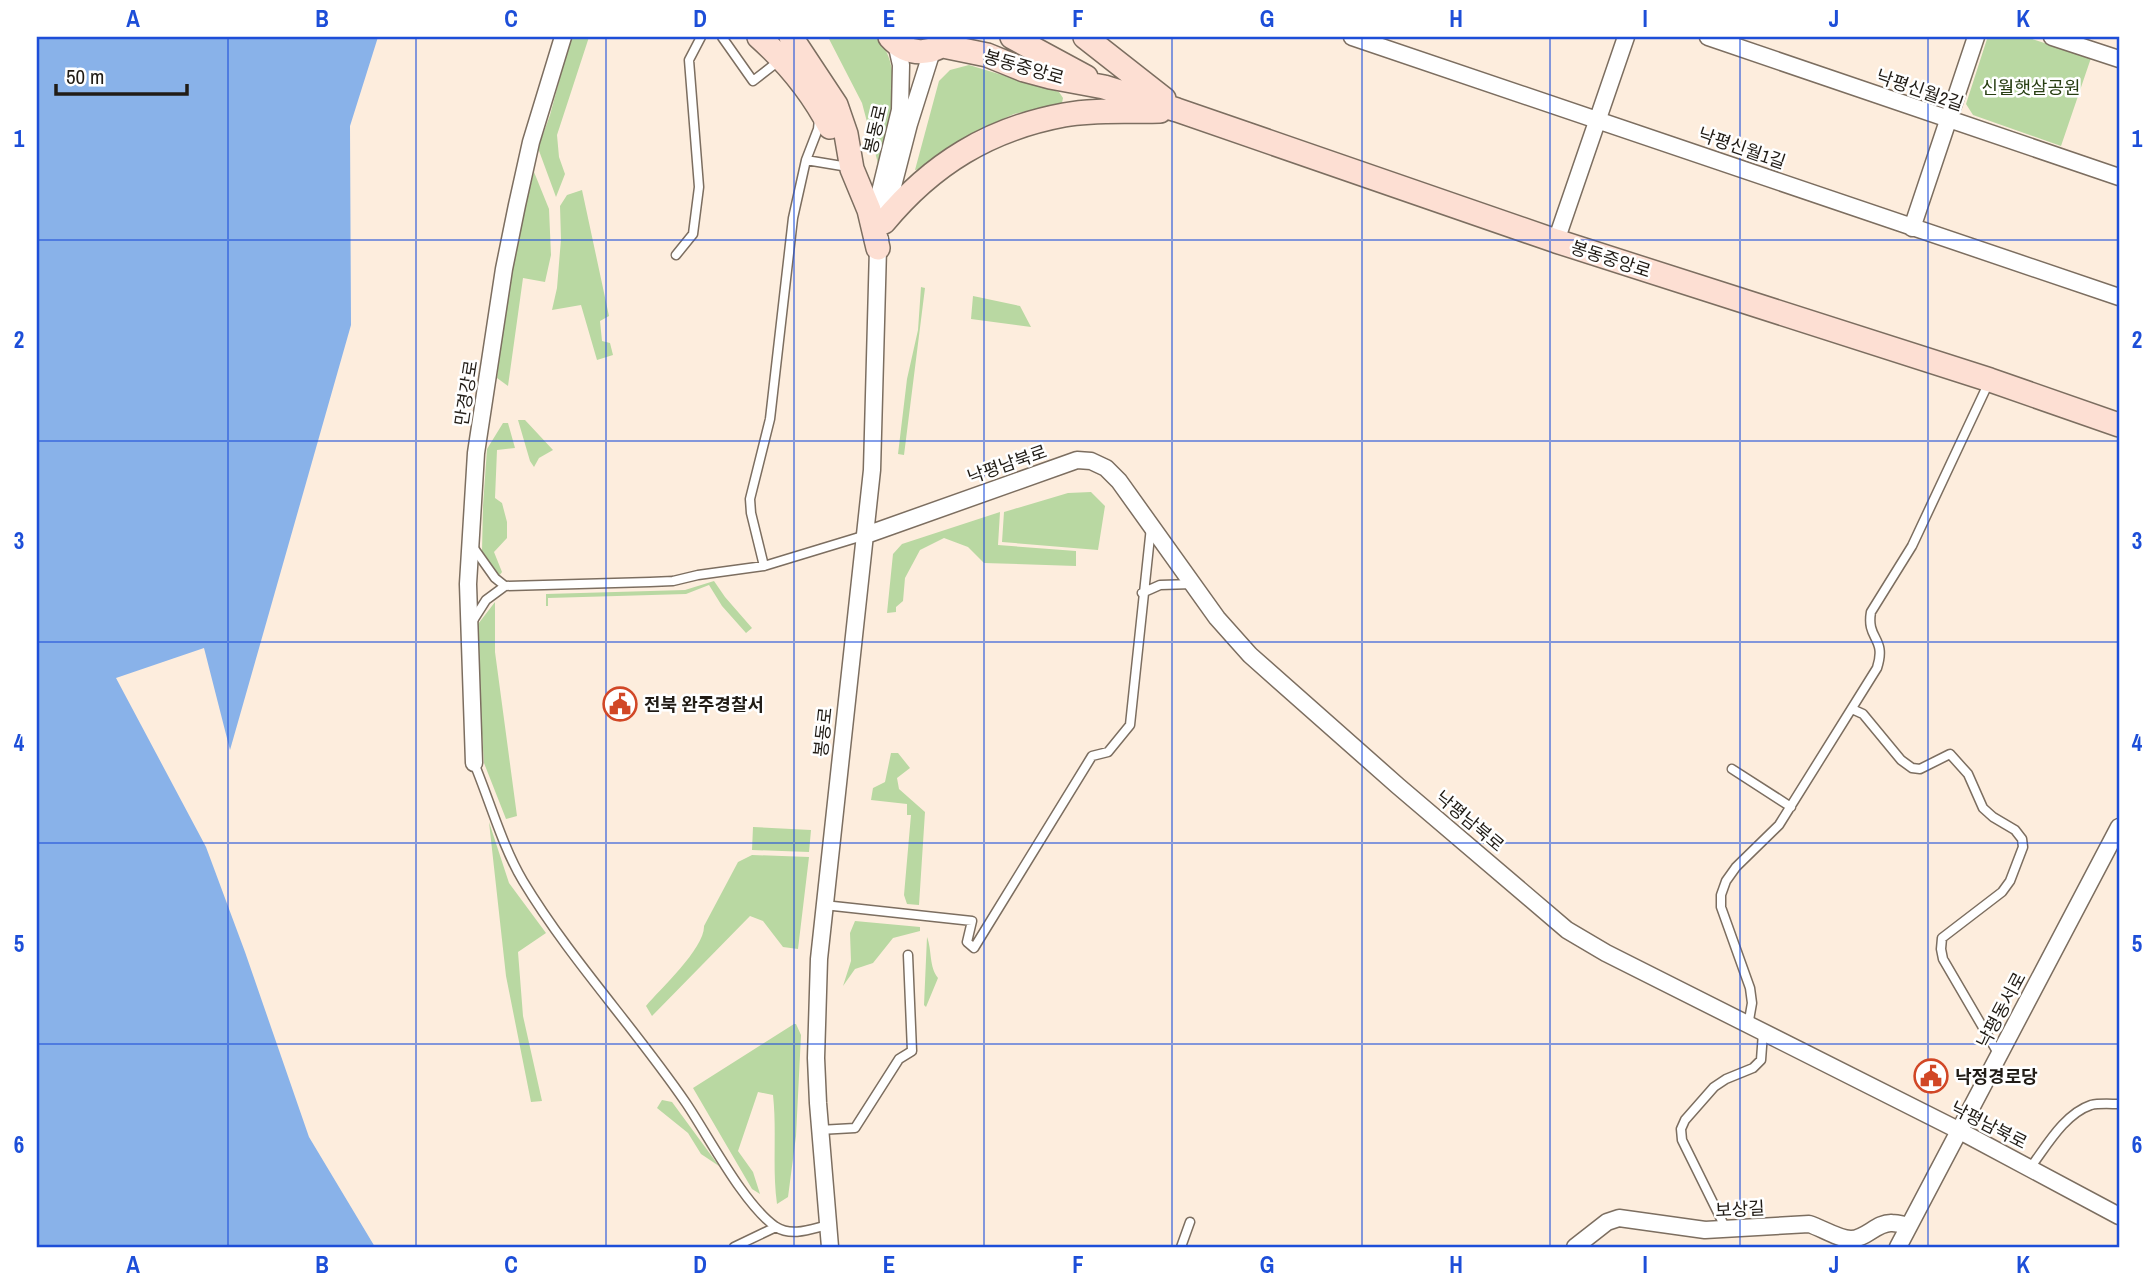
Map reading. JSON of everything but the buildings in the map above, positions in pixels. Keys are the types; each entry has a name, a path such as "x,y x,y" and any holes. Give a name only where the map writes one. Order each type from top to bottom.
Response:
{"street":[{"name":"만경강로","path":"474,763 469,627 470,543 476,453 504,269 531,142 563,37"},
{"path":"759,37 787,47 836,105 846,134 852,169"},
{"name":"봉동중앙로","path":"1012,37 1104,86"},
{"path":"1085,37 1177,110"},
{"name":"낙평신월1길","path":"1352,37 1598,118 2119,297"},
{"path":"1556,241 1626,37"},
{"name":"낙평신월2길","path":"1708,37 2119,177"},
{"path":"1912,228 1976,37"},
{"path":"2052,37 2119,59"},
{"name":"봉동중앙로","path":"893,40 907,50 919,52 943,45 986,55 1050,77 1104,86 1556,241 1990,380 2119,425"},
{"name":"봉동로","path":"884,222 879,196 900,110 902,85 901,65 893,40"},
{"name":"봉동로","path":"830,1247 819,1130 816,1046 819,959 872,470 878,248 909,124 943,45"},
{"path":"787,47 852,169 869,210 878,248"},
{"path":"884,222 906,196 937,168 983,141 1007,131 1065,115 1177,110"},
{"name":"낙평남북로","path":"866,535 1077,460 1091,461 1106,468 1151,524 1231,636 1567,930 1606,953 1960,1131 2119,1216"},
{"name":"낙평동서로","path":"1898,1247 2119,827"},
{"name":"보상길","path":"1575,1247 1607,1222 1619,1218 1705,1230 1809,1224 1847,1240 1856,1239 1881,1225 1892,1223 1909,1226"}],"lane":[{"path":"676,255 693,234 699,187 689,60 701,37"},
{"path":"722,37 753,81 787,47"},
{"path":"764,566 750,499 770,419 793,218 806,160 818,129 820,109"},
{"path":"806,160 852,169"},
{"path":"1748,1026 1752,1003 1750,988 1724,921 1721,895 1726,881 1736,867 1779,825 1877,668 1881,655 1880,645 1869,624 1871,612 1918,534 1990,380"},
{"path":"824,905 972,921 967,942 974,948 1092,756 1108,752 1130,725 1151,524"},
{"path":"469,627 486,600 505,586 673,581 764,566 866,535"},
{"path":"470,543 495,578 505,586"},
{"path":"1142,593 1171,583 1194,584"},
{"path":"1852,709 1863,714 1901,760 1912,768 1920,769 1950,754 1968,774 1983,808 2015,830 2022,839 2023,847 2003,892 1942,938 1943,959 1999,1055"},
{"path":"474,763 522,879 564,941 685,1102 749,1200 776,1227 788,1232 828,1225"},
{"path":"1732,769 1791,807"},
{"path":"819,1130 855,1128 899,1059 912,1051 908,955"},
{"path":"1726,1229 1682,1140 1681,1129 1685,1120 1714,1087 1752,1068 1761,1060 1763,1033"},
{"path":"2030,1168 2059,1130 2075,1115 2092,1105 2119,1104"},
{"path":"1181,1247 1190,1222"},
{"path":"734,1247 776,1227"}],"green space":[{"path":"571,37 589,37 557,135 559,157 565,174 556,197 538,148"},
{"path":"828,37 876,37 886,50 891,66 893,101 880,171 862,103"},
{"name":"신월햇살공원","path":"1989,37 2026,37 2091,58 2061,146 1973,115 1966,104"},
{"path":"969,65 1059,92 1063,98 1062,103 1014,114 980,129 948,147 921,169 915,170 939,81 950,70"},
{"path":"534,172 549,209 551,255 545,282 523,278 508,386 497,378 498,367 512,260"},
{"path":"582,190 609,316 600,321 602,341 610,343 613,355 597,360 581,305 552,310 557,288 561,239 560,206 567,195"},
{"path":"921,287 925,288 904,455 898,454 907,379 918,330"},
{"path":"973,296 1020,306 1031,327 971,319"},
{"path":"518,420 525,420 553,450 539,458 534,467 530,461"},
{"path":"503,423 508,423 515,448 497,450 495,498 502,503 507,522 507,538 494,552 502,572 499,576 482,551 483,506 487,449"},
{"path":"1091,492 1105,506 1098,550 1002,542 1004,512 1068,493"},
{"path":"1000,512 998,545 1076,551 1076,566 984,563 968,547 944,538 920,550 905,578 903,601 896,607 896,612 887,613 893,554 902,544"},
{"path":"714,581 752,628 746,633 722,606 709,585 686,594 548,598 546,606 546,594 685,590"},
{"path":"495,602 495,652 517,816 506,819 484,763 475,628"},
{"path":"891,753 898,753 910,768 897,778 899,789 925,812 919,905 907,904 904,895 911,815 907,815 907,804 871,800 873,788 885,782"},
{"path":"489,822 509,883 546,933 518,952 523,1016 542,1101 531,1102 506,976"},
{"path":"753,827 811,830 809,852 752,850"},
{"path":"752,855 809,857 798,949 783,947 763,921 750,916 652,1016 646,1006 690,956 738,862"},
{"path":"855,921 920,927 920,931 893,938 873,963 855,969 843,986 851,961 850,933"},
{"path":"927,937 933,969 938,978 926,1007 924,1005"},
{"path":"794,1024 801,1035 796,1136 788,1197 777,1204 773,1095 758,1092 738,1151 753,1172 760,1194 752,1189 693,1088"},
{"path":"662,1100 672,1102 719,1166 701,1154 688,1133 657,1108"}],"water":[{"path":"37,37 378,37 350,126 351,325 230,750 204,648 116,678 206,847 309,1137 375,1247 37,1247"}],"place":[{"name":"전북 완주경찰서","path":"620,704"},
{"name":"낙정경로당","path":"1931,1076"}]}
